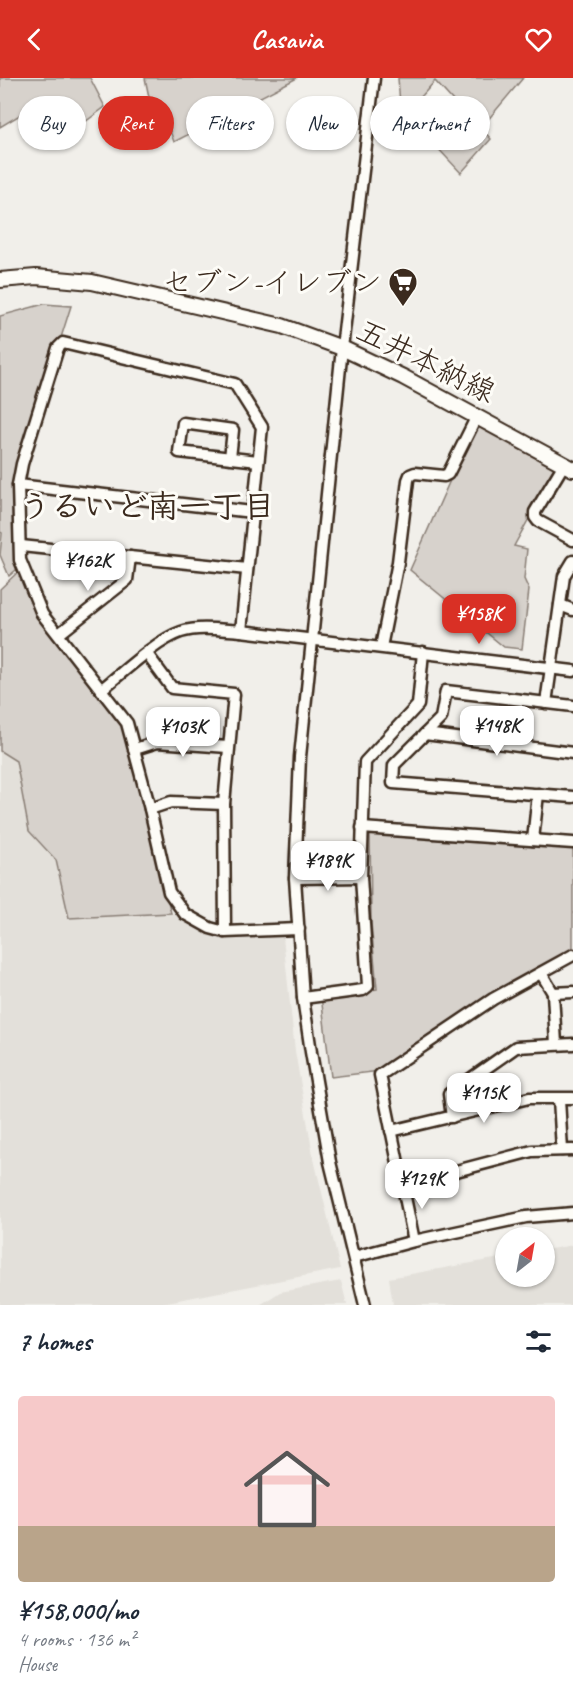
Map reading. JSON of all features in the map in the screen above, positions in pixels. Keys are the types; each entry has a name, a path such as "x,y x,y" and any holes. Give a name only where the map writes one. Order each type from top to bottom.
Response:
{"main road":[{"name":"五井本納線","path":"0,280 36,277 92,282 264,322 342,348 403,377 569,466"}],"street":[{"path":"365,1305 330,1162 303,998 295,878 300,757 342,348 374,78"},
{"path":"241,631 262,427 235,384 63,343 58,348 22,464 18,485 20,560 42,614 127,723 169,892 185,914 210,928 225,932 299,929"},
{"path":"381,647 398,562 410,475 415,473 444,476 448,474 477,416"},
{"path":"230,458 233,430 183,423 179,452 230,458 258,461"},
{"path":"569,466 535,512 535,517 537,521 573,540"},
{"path":"18,485 252,512"},
{"path":"21,546 247,570"},
{"path":"59,634 127,579 130,557"},
{"path":"546,703 564,576 573,561"},
{"path":"560,605 573,610"},
{"path":"102,689 168,638 181,632 208,629 381,647 573,671"},
{"path":"303,998 363,990 368,986 361,877 365,762 418,705 423,652"},
{"path":"147,654 172,687 234,694 224,804 225,932"},
{"path":"573,706 446,691 441,718 394,765 393,783 573,797"},
{"path":"425,734 573,753"},
{"path":"135,749 156,742 228,747"},
{"path":"533,840 538,794"},
{"path":"150,809 171,802 224,804"},
{"path":"362,828 573,843"},
{"path":"295,878 361,877"},
{"path":"414,1241 380,1075 493,999 573,955"},
{"path":"541,973 552,993 556,1044"},
{"path":"552,993 573,992"},
{"path":"452,1117 449,1094 516,1047 573,1044"},
{"path":"391,1131 530,1098 573,1098"},
{"path":"403,1185 532,1151 568,1150 559,1099"},
{"path":"354,1257 526,1216 573,1213"}],"shaded area":[{"path":"0,78 90,78 99,96 98,112 86,121 86,96 18,96 18,116 0,127"},
{"path":"145,78 297,78 262,96 186,96 186,136 174,142 174,96 149,96"},
{"path":"398,78 523,78 490,117 490,96 449,96 435,81 422,96 399,96"},
{"path":"440,150 481,150 461,173"},
{"path":"44,304 71,306 21,464 24,563 9,576 0,555 2,533 0,532 0,316"},
{"path":"476,422 556,464 556,469 514,546 527,549 524,579 529,590 522,649 504,647 410,570"},
{"path":"20,570 39,614 124,728 171,913 69,918 56,860 29,831 16,761 0,751 0,589"},
{"path":"0,751 16,761 29,831 56,860 69,918 171,913 283,937 295,1051 313,1155 340,1269 152,1305 0,1305"},
{"path":"370,832 573,845 573,949 491,996 380,1071 331,1077 321,996 377,989 371,923"},
{"path":"573,1245 573,1305 393,1305 389,1278 495,1259 495,1287 555,1287 555,1248"},
{"path":"341,1281 347,1305 260,1305 280,1292"}],"place":[{"name":"セブン-イレブン","path":"403,308"}],"district":[{"name":"うるいど南一丁目","path":"147,506"}]}
